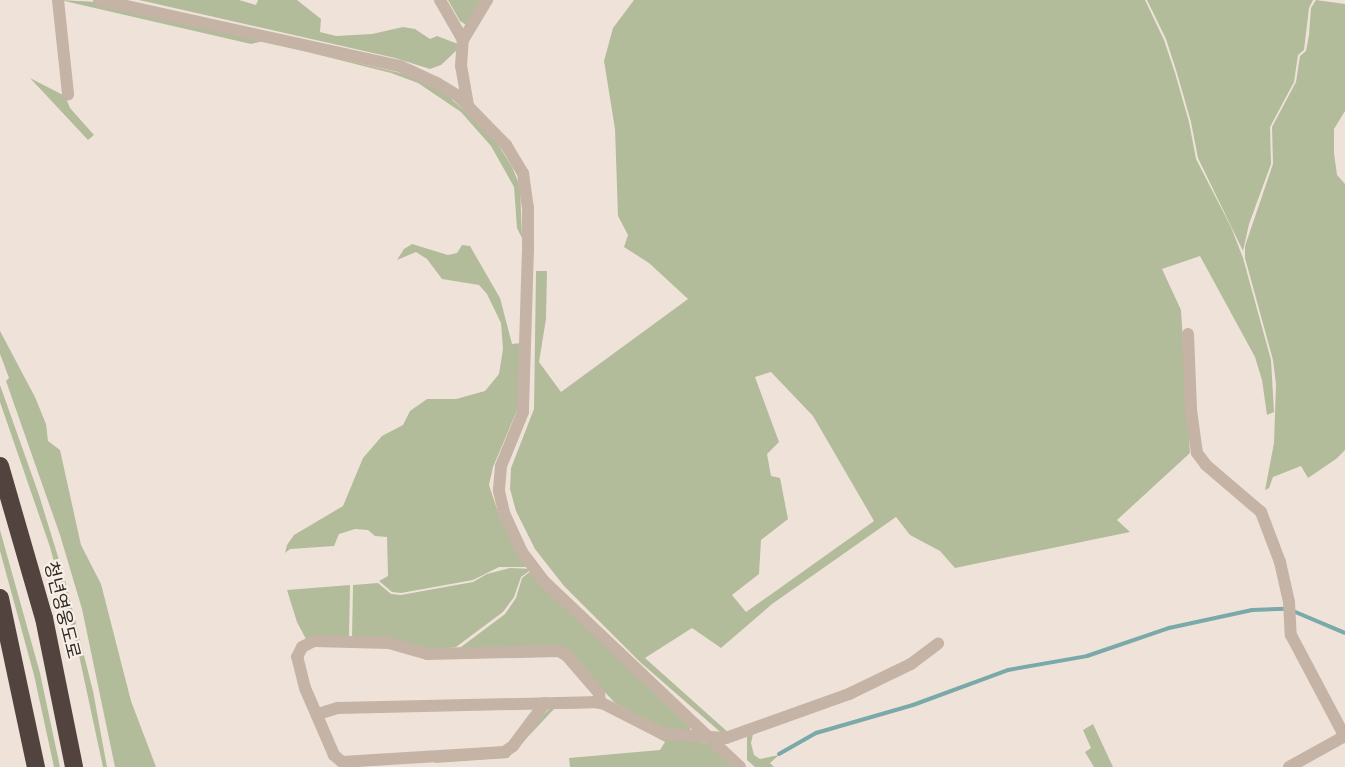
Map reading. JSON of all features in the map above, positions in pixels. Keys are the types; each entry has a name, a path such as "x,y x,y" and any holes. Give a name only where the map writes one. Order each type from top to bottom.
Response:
{"highway":[{"name":"청년영웅도로","path":"0,466 44,618 74,767"},
{"path":"0,598 36,767"}],"street":[{"path":"58,0 68,94"},
{"path":"99,0 400,66 435,82 468,105 516,158 523,173 528,207 524,406 519,426 501,466 499,491 504,513 522,552 544,582 740,767"},
{"path":"440,0 463,40"},
{"path":"468,105 461,66 463,40 487,0"},
{"path":"1188,334 1191,410 1197,453 1261,512 1280,562 1289,608 1291,634 1345,736 1289,767"},
{"path":"545,703 513,746 504,752 348,763 335,758 297,662 302,647 314,641 389,643 427,654 559,651 567,656 599,693 600,702"},
{"path":"318,714 338,708 600,702 663,734 711,739 739,734 849,694 911,664 938,644"}],"green space":[{"path":"60,0 98,2 409,75 446,94 494,138 512,167 520,186 522,238 517,228 514,187 491,146 461,112 418,83 391,73 264,41 251,44"},
{"path":"139,0 239,0 256,5 258,0 297,0 321,19 320,32 336,36 372,34 403,27 415,29 430,39 437,36 458,44 457,50 441,65 430,69 395,58"},
{"path":"448,0 485,0 466,25 460,21"},
{"path":"634,0 1145,0 1164,40 1175,73 1189,122 1196,159 1231,227 1243,258 1271,360 1274,412 1267,415 1262,380 1255,357 1200,256 1162,269 1181,310 1190,453 1117,520 1130,532 955,568 940,551 910,535 896,517 772,604 721,648 692,628 645,658 730,734 726,737 640,662 564,586 535,549 516,511 510,489 511,468 534,409 536,271 547,271 546,319 539,362 561,392 688,299 649,263 624,247 628,235 618,216 615,129 604,61 613,28","holes":["771,372 813,416 874,521 746,612 732,595 759,574 761,540 788,519 780,478 771,476 767,454 779,442 755,377"]},
{"path":"1147,0 1313,0 1309,8 1304,50 1298,55 1294,82 1270,127 1271,164 1249,224 1243,251 1198,158 1191,122 1177,73 1166,39"},
{"path":"1316,0 1345,4 1345,111 1334,129 1334,153 1337,175 1345,184 1345,450 1308,478 1301,466 1273,477 1269,488 1265,490 1274,443 1276,384 1273,360 1245,258 1245,246 1273,164 1272,127 1296,82 1300,56 1306,51 1311,8"},
{"path":"30,78 65,96 70,108 94,135 88,140"},
{"path":"412,244 448,255 457,253 462,245 470,246 500,298 512,344 521,343 518,408 493,467 489,485 500,518 529,567 499,567 473,580 401,593 392,592 379,581 388,576 387,537 375,536 368,530 355,529 339,534 334,546 290,549 285,553 294,535 343,506 363,458 382,436 403,425 410,411 427,399 456,399 485,391 499,374 503,349 501,323 487,294 479,285 442,279 427,259 416,252 397,260 404,249"},
{"path":"0,331 35,397 46,424 48,441 60,450 81,545 101,584 131,701 156,767 115,767 82,609 60,535 6,381 9,378 0,354"},
{"path":"0,385 39,495 64,576 93,691 107,767 103,767 77,646 50,547 0,402"},
{"path":"0,530 40,673 60,767 54,767 34,675 0,551"},
{"path":"510,568 532,569 521,577 514,597 503,612 456,647 428,651 352,638 353,585 378,583 391,594 401,595 473,582 487,574"},
{"path":"532,570 690,727 690,730 667,731 615,703 566,651 457,650 505,614 516,598 522,578"},
{"path":"350,585 349,637 307,641 297,622 287,590"},
{"path":"604,706 657,734 711,744 737,767 570,767 569,758 660,750 665,742 610,711 594,708 554,709 508,758 435,763 435,760 504,756 550,708"},
{"path":"1093,724 1113,767 1094,767 1085,752 1091,748 1083,730"},
{"path":"754,730 751,743 754,755 760,759 779,755 770,763 774,767 755,767 747,760 747,737"}],"waterway":[{"path":"779,754 816,733 913,705 1008,670 1087,656 1169,628 1252,610 1286,609"},
{"path":"1293,611 1345,633"}]}
